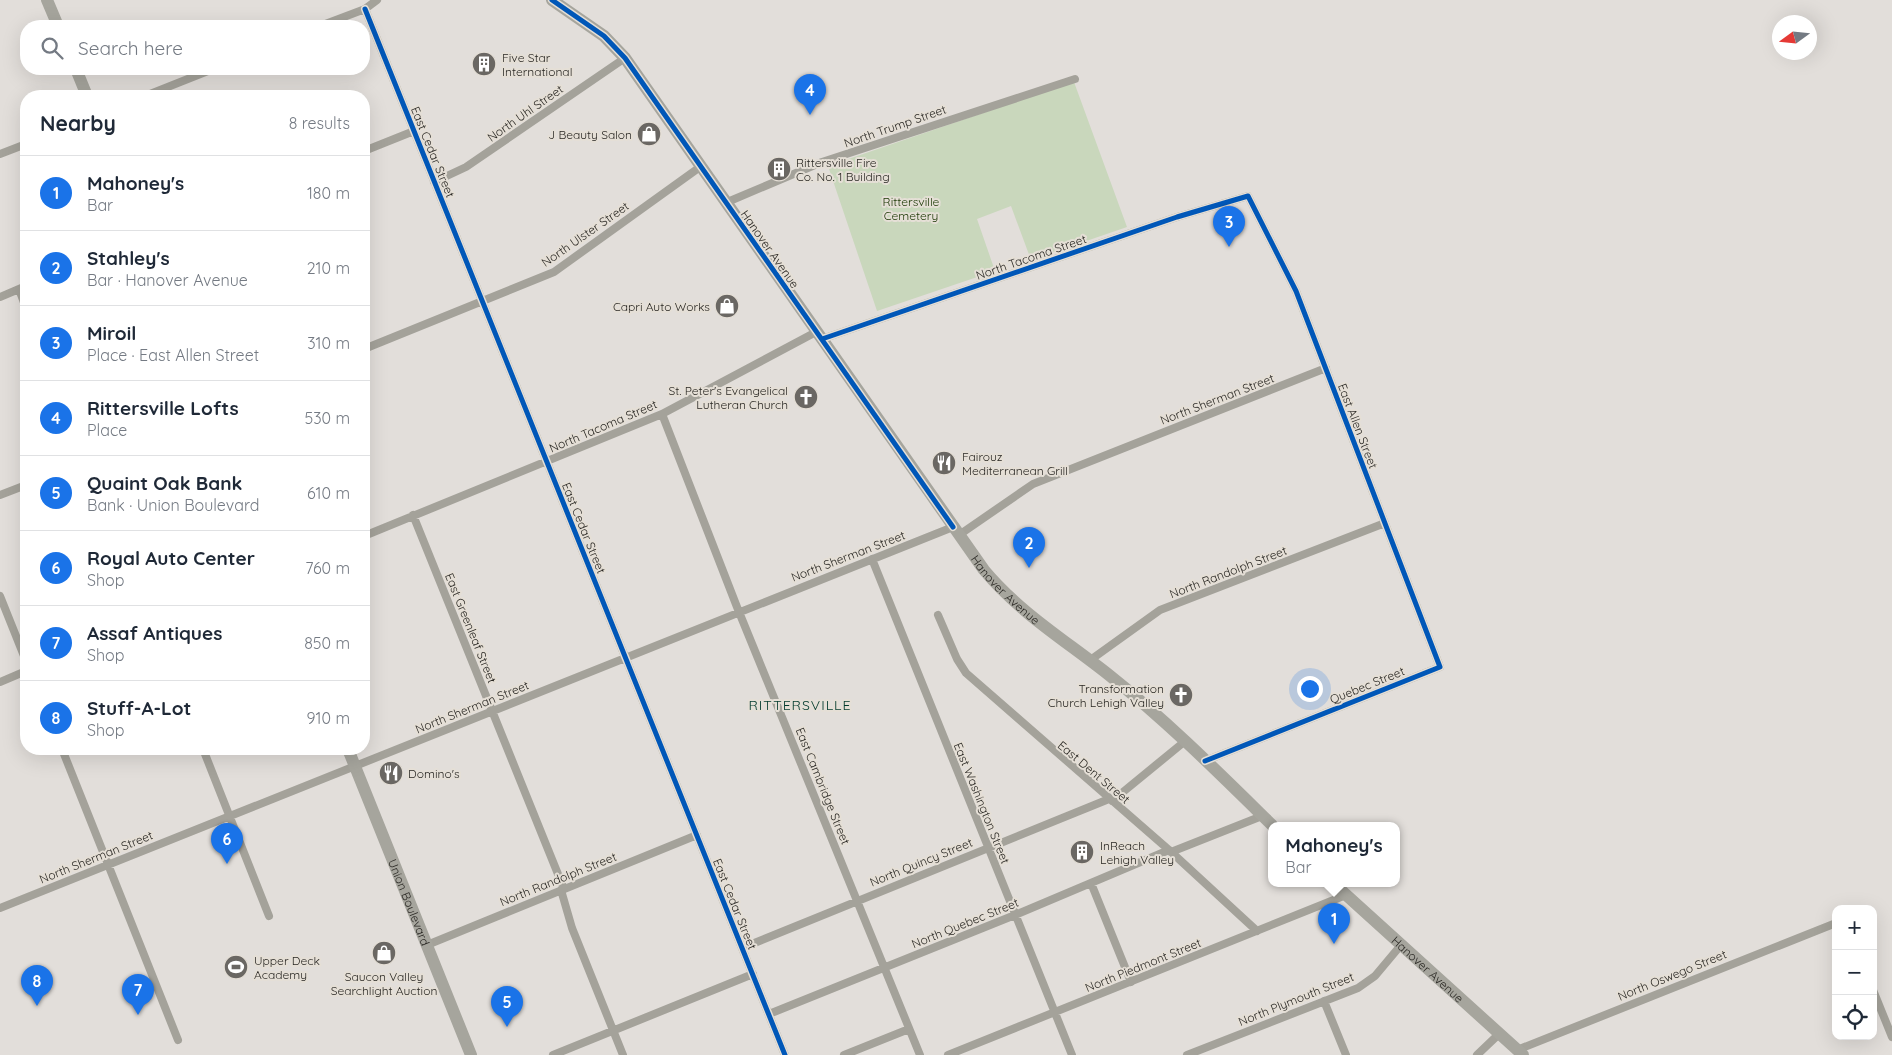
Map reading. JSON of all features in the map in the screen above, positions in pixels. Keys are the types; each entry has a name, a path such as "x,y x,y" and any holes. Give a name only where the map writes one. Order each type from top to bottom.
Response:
{"main road":[{"path":"47,0 55,20"},
{"name":"Hanover Avenue","path":"552,0 604,36 625,58 956,531 1000,590 1021,610 1109,675 1205,761 1269,822"},
{"path":"78,75 85,90"},
{"name":"Union Boulevard","path":"350,755 471,1055"},
{"name":"Hanover Avenue","path":"1337,887 1520,1052"}],"street":[{"path":"335,20 364,8 377,0"},
{"name":"East Cedar Street","path":"364,8 369,20"},
{"name":"East Cedar Street","path":"370,23 785,1055"},
{"name":"North Uhl Street","path":"434,182 466,168 625,58"},
{"path":"160,90 198,75"},
{"name":"North Trump Street","path":"725,203 822,162 1075,79"},
{"path":"370,149 414,131"},
{"path":"0,154 20,146"},
{"name":"North Ulster Street","path":"370,347 554,272 700,167"},
{"name":"North Tacoma Street","path":"370,533 662,414 819,335 1248,196"},
{"name":"East Allen Street","path":"1248,196 1296,291 1440,667"},
{"path":"0,297 20,289"},
{"name":"North Sherman Street","path":"0,908 872,559 956,531 1033,484 1326,368"},
{"name":"East Cambridge Street","path":"662,414 741,612 772,682 920,1055"},
{"path":"0,495 20,487"},
{"name":"East Greenleaf Street","path":"413,515 562,889 572,928 623,1055"},
{"name":"North Randolph Street","path":"1089,661 1160,610 1385,523"},
{"name":"East Washington Street","path":"872,559 1072,1055"},
{"path":"0,596 20,646"},
{"name":"East Dent Street","path":"938,615 957,659 966,673 1170,851 1257,931"},
{"name":"Quebec Street","path":"1205,761 1440,667"},
{"path":"0,682 20,674"},
{"name":"North Quincy Street","path":"742,948 857,900 1111,800 1184,742"},
{"path":"64,755 178,1040"},
{"path":"205,755 269,916"},
{"name":"North Quebec Street","path":"769,1014 1170,851 1262,816"},
{"name":"North Randolph Street","path":"427,945 697,835"},
{"path":"1091,883 1131,982"},
{"name":"North Piedmont Street","path":"948,1055 1346,895"},
{"name":"North Oswego Street","path":"1520,1052 1832,925"},
{"name":"North Plymouth Street","path":"1187,1055 1367,982 1401,945"},
{"path":"553,1055 753,974"},
{"path":"1875,995 1892,1037"},
{"path":"1324,1001 1346,1055"},
{"path":"844,1055 909,1029"},
{"path":"1476,1055 1499,1034"}],"green space":[{"name":"Rittersville Cemetery","path":"1074,82 1127,227 1031,260 1011,206 977,219 995,271 877,311 828,166"}],"cycle path":[{"path":"552,0 604,36 625,58 953,527"},
{"path":"365,9 369,20"},
{"path":"370,21 785,1055"},
{"path":"822,339 1177,217 1248,196 1296,291 1440,667 1205,761"}],"place":[{"name":"Five Star International","path":"484,64"},
{"name":"Rittersville Lofts","path":"810,115"},
{"name":"J Beauty Salon","path":"649,134"},
{"name":"Rittersville Fire Co. No. 1 Building","path":"779,169"},
{"name":"Miroil","path":"1229,247"},
{"name":"Capri Auto Works","path":"727,306"},
{"name":"St. Peter's Evangelical Lutheran Church","path":"806,397"},
{"name":"Fairouz Mediterranean Grill","path":"944,463"},
{"name":"Stahley's","path":"1029,568"},
{"name":"Transformation Church Lehigh Valley","path":"1181,695"},
{"name":"Domino's","path":"391,773"},
{"name":"InReach Lehigh Valley","path":"1082,852"},
{"name":"Royal Auto Center","path":"227,864"},
{"name":"Mahoney's","path":"1334,944"},
{"name":"Saucon Valley Searchlight Auction","path":"384,953"},
{"name":"Upper Deck Academy","path":"236,967"},
{"name":"Stuff-A-Lot","path":"37,1006"},
{"name":"Assaf Antiques","path":"138,1015"},
{"name":"Quaint Oak Bank","path":"507,1027"}],"district":[{"name":"RITTERSVILLE","path":"800,705"}]}
